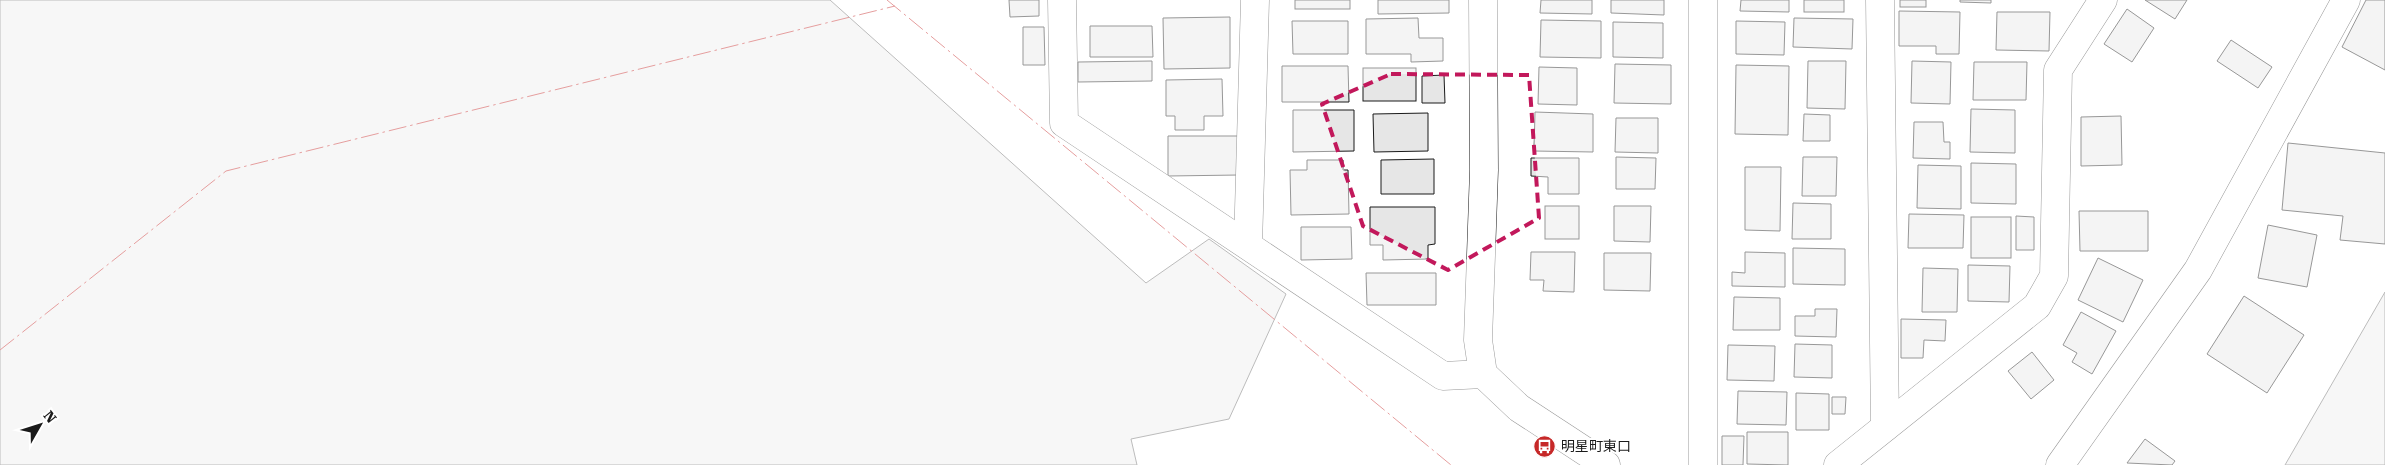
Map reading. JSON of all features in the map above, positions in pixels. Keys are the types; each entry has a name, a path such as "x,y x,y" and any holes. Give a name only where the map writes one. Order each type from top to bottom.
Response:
{"street":[{"path":"1062,0 1064,123 1443,376 1483,374"},
{"path":"1248,245 1255,0"},
{"path":"1483,0 1484,170 1478,340 1483,374 1519,408 1606,465"},
{"path":"1702,465 1703,0"},
{"path":"1880,0 1885,427"},
{"path":"1838,465 2037,306 2054,276 2058,70 2103,0"},
{"path":"2060,465 2198,270 2346,0"}],"highlighted area":[{"path":"1391,74 1529,75 1539,218 1448,270 1363,226 1322,104"}],"shaded area":[{"path":"0,0 830,0 1146,283 1209,239 1286,294 1229,419 1131,439 1137,465 0,465"},
{"path":"2385,292 2385,465 2285,465"}],"building":[{"path":"1009,0 1039,0 1039,16 1010,17"},
{"path":"1295,0 1350,0 1350,9 1295,9"},
{"path":"1378,0 1449,0 1449,13 1378,14"},
{"path":"1541,0 1592,0 1592,14 1540,13"},
{"path":"1611,0 1664,0 1664,15 1611,13"},
{"path":"1741,0 1789,0 1789,12 1740,11"},
{"path":"1804,0 1844,0 1844,12 1804,12"},
{"path":"1900,0 1926,0 1926,7 1900,7"},
{"path":"1960,0 1991,0 1991,3 1960,2"},
{"path":"2145,0 2187,0 2175,19"},
{"path":"2366,0 2385,0 2385,70 2342,47"},
{"path":"2127,9 2154,28 2132,62 2104,44"},
{"path":"1899,11 1960,12 1959,54 1936,54 1936,46 1899,46"},
{"path":"1997,12 2050,12 2049,51 1996,50"},
{"path":"1230,17 1230,68 1164,69 1163,18"},
{"path":"1418,18 1419,38 1443,38 1443,61 1411,62 1411,54 1366,54 1366,19"},
{"path":"1794,18 1853,19 1852,49 1793,47"},
{"path":"1541,20 1601,21 1601,58 1540,57"},
{"path":"1292,21 1348,21 1348,54 1293,54"},
{"path":"1736,21 1785,22 1784,55 1736,54"},
{"path":"1613,22 1663,23 1663,58 1613,57"},
{"path":"1090,26 1152,26 1153,57 1090,57"},
{"path":"1023,27 1044,27 1045,65 1023,65"},
{"path":"2231,40 2272,67 2258,88 2217,61"},
{"path":"1152,61 1152,81 1078,82 1078,62"},
{"path":"1808,61 1846,61 1845,109 1807,108"},
{"path":"1912,61 1951,62 1950,104 1911,103"},
{"path":"1974,62 2027,62 2026,100 1973,100"},
{"path":"1615,64 1671,65 1671,104 1614,103"},
{"path":"1736,65 1789,66 1788,135 1735,134"},
{"path":"1282,66 1348,66 1349,102 1282,102"},
{"path":"1539,67 1577,68 1577,105 1538,104"},
{"path":"1363,68 1416,68 1416,101 1363,101"},
{"path":"1444,75 1445,103 1422,103 1422,76"},
{"path":"1222,79 1223,116 1204,116 1204,130 1175,130 1175,116 1166,116 1166,80"},
{"path":"1971,109 2015,110 2015,153 1970,152"},
{"path":"1293,110 1354,110 1354,151 1293,152"},
{"path":"1535,112 1593,114 1593,152 1534,151"},
{"path":"1428,113 1428,151 1374,152 1373,114"},
{"path":"1804,114 1830,115 1830,141 1803,141"},
{"path":"2121,116 2122,165 2081,166 2081,117"},
{"path":"1616,118 1658,118 1658,153 1615,152"},
{"path":"1914,122 1943,122 1944,142 1950,142 1950,159 1913,158"},
{"path":"1168,136 1238,136 1239,175 1168,176"},
{"path":"2288,143 2385,153 2385,244 2340,240 2343,216 2282,210"},
{"path":"1616,157 1656,158 1655,189 1616,189"},
{"path":"1803,157 1837,157 1836,196 1802,196"},
{"path":"1531,158 1579,158 1579,194 1548,194 1548,177 1531,176"},
{"path":"1434,159 1434,194 1381,194 1381,160"},
{"path":"1307,160 1343,160 1343,170 1348,170 1349,214 1291,215 1290,170 1307,170"},
{"path":"1971,163 2016,164 2016,204 1971,203"},
{"path":"1918,165 1961,166 1961,209 1917,208"},
{"path":"1745,167 1781,167 1780,231 1745,230"},
{"path":"1793,203 1831,204 1831,239 1792,239"},
{"path":"1545,206 1579,206 1579,239 1545,239"},
{"path":"1614,206 1651,206 1650,242 1614,241"},
{"path":"1370,207 1435,207 1435,244 1428,245 1428,259 1383,260 1383,245 1370,245"},
{"path":"2079,211 2148,211 2148,251 2080,251"},
{"path":"1909,214 1964,215 1963,248 1908,248"},
{"path":"2016,216 2034,217 2034,250 2016,250"},
{"path":"1971,217 2011,217 2011,258 1971,258"},
{"path":"2268,225 2317,235 2307,287 2258,278"},
{"path":"1301,227 1351,227 1352,259 1301,260"},
{"path":"1793,248 1845,249 1845,285 1793,284"},
{"path":"1531,252 1575,252 1574,292 1543,291 1544,280 1530,280"},
{"path":"1745,252 1785,253 1785,287 1732,286 1732,272 1745,273"},
{"path":"1604,253 1651,253 1650,291 1604,290"},
{"path":"2098,258 2143,280 2123,322 2078,300"},
{"path":"1968,265 2010,266 2009,302 1968,301"},
{"path":"1923,268 1958,269 1957,312 1922,312"},
{"path":"1366,273 1436,273 1436,305 1367,305"},
{"path":"2244,296 2304,335 2267,393 2207,354"},
{"path":"1734,297 1780,298 1780,330 1733,330"},
{"path":"1815,309 1837,309 1836,337 1795,336 1795,316 1815,316"},
{"path":"2081,312 2116,331 2092,374 2072,362 2077,353 2063,345"},
{"path":"1901,319 1946,320 1945,341 1924,340 1923,358 1901,358"},
{"path":"1795,344 1832,345 1832,378 1794,377"},
{"path":"1728,345 1775,346 1774,381 1727,380"},
{"path":"2032,352 2054,380 2031,399 2008,371"},
{"path":"1738,391 1787,392 1786,425 1737,424"},
{"path":"1796,393 1829,394 1829,430 1796,430"},
{"path":"1832,397 1846,397 1845,414 1832,414"},
{"path":"1747,432 1788,432 1788,465 1747,464"},
{"path":"1722,436 1744,436 1743,465 1722,465"},
{"path":"2145,439 2175,461 2172,465 2127,463"}],"power":[{"path":"887,0 1451,465"},
{"path":"0,350 226,171 895,6"}],"place":[{"name":"明星町東口","path":"1545,446"}]}
